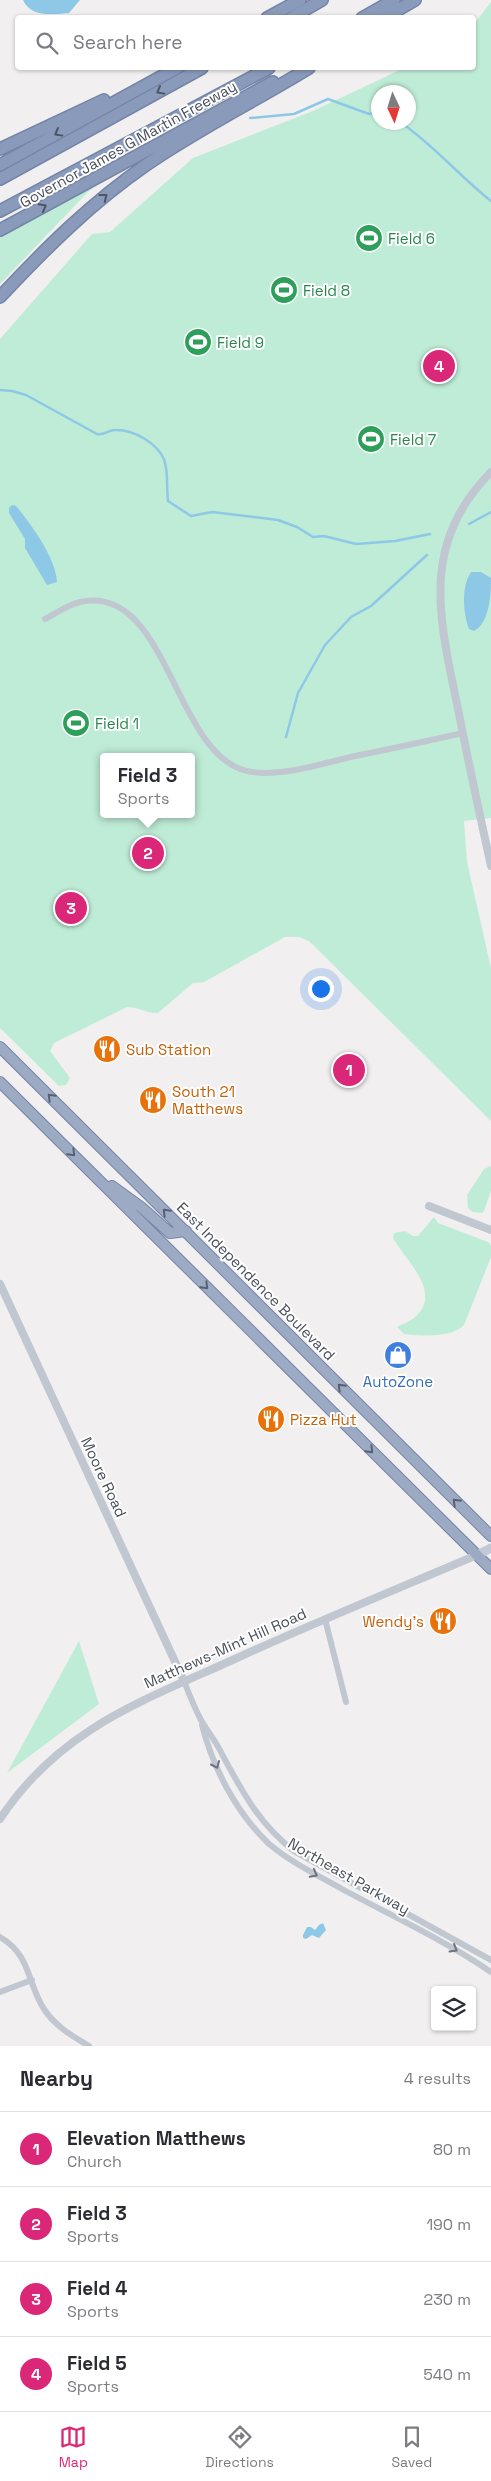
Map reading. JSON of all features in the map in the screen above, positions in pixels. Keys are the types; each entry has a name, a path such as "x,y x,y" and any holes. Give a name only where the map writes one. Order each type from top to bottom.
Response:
{"highway":[{"path":"273,15 300,0"},
{"path":"296,15 322,0"},
{"path":"367,15 394,0"},
{"path":"390,15 417,0"},
{"path":"394,15 417,0"},
{"path":"0,149 171,70"},
{"path":"0,165 171,70"},
{"path":"0,179 198,70"},
{"path":"0,211 265,70"},
{"name":"Governor James G Martin Freeway","path":"0,230 292,70"},
{"path":"0,297 67,228 121,183 176,145 306,70"},
{"name":"East Independence Boulevard","path":"0,1046 491,1536"},
{"path":"0,1082 491,1569"},
{"path":"87,1168 141,1207 166,1230 174,1234 186,1231"}],"main road":[{"name":"Matthews-Mint Hill Road","path":"477,1555 491,1548"}],"street":[{"path":"491,472 468,499 456,522 445,552 440,582 442,627 491,866"},
{"path":"46,619 72,605 89,601 111,604 130,615 149,639 208,745 224,761 245,771 278,772 463,733"},
{"path":"429,1206 491,1230"},
{"name":"Moore Road","path":"0,1284 184,1681"},
{"name":"Matthews-Mint Hill Road","path":"0,1819 16,1797 69,1745 100,1722 184,1681 477,1555"},
{"path":"325,1620 346,1702"},
{"name":"Northeast Parkway","path":"184,1681 200,1719 206,1742 231,1794 247,1820 268,1843 296,1864 455,1949 491,1972"},
{"name":"Northeast Parkway","path":"200,1719 222,1754 241,1792 257,1815 280,1840 294,1851 491,1960"},
{"path":"0,1937 20,1955 32,1980 38,1999 49,2015 69,2034 89,2046"},
{"path":"0,1992 32,1980"}],"green space":[{"path":"491,2 491,818 464,821 467,862 491,968 491,1121 309,941 299,937 285,937 204,982 193,983 158,1013 127,1007 54,1043 50,1051 70,1078 66,1085 59,1086 0,1028 0,339 92,234 110,232 193,158 313,111 400,70 476,70 476,21"},
{"path":"136,149 87,193 0,284 0,224"},
{"path":"491,1166 491,1191 484,1211 482,1213 473,1212 468,1208 467,1195 484,1169"},
{"path":"434,1217 438,1223 488,1242 491,1246 491,1257 464,1325 459,1329 444,1334 404,1334 397,1327 414,1318 422,1308 425,1298 420,1277 393,1238 394,1233 405,1231 413,1236 418,1236"},
{"path":"79,1641 99,1704 7,1773"}],"water":[{"path":"23,0 80,0 69,13 43,14 31,10"},
{"path":"12,505 16,506 29,522 48,552 56,573 57,582 47,585 25,548 25,539 9,513 9,508"},
{"path":"471,572 481,572 491,578 490,599 486,615 479,627 474,631 469,629 464,608 464,592"},
{"path":"323,1923 326,1930 319,1938 312,1935 306,1939 303,1938 307,1927 315,1930"}],"waterway":[{"path":"250,118 294,114 328,99 371,114"},
{"path":"411,130 491,201"},
{"path":"0,390 26,395 97,434 120,430 145,439 160,452 164,459 167,473 168,501 191,516 212,512 278,520 297,527 313,537 324,536 356,544 395,541 430,534"},
{"path":"469,524 491,512"},
{"path":"286,737 298,693 325,645 351,617 371,606 427,555"}],"place":[{"name":"Field 6","path":"369,238"},
{"name":"Field 8","path":"284,290"},
{"name":"Field 9","path":"198,342"},
{"name":"Field 5","path":"439,366"},
{"name":"Field 7","path":"371,439"},
{"name":"Field 1","path":"76,723"},
{"name":"Field 3","path":"148,853"},
{"name":"Field 4","path":"71,908"},
{"name":"Sub Station","path":"107,1049"},
{"name":"Elevation Matthews","path":"349,1070"},
{"name":"South 21 Matthews","path":"153,1100"},
{"name":"AutoZone","path":"398,1355"},
{"name":"Pizza Hut","path":"271,1419"},
{"name":"Wendy's","path":"443,1621"}]}
